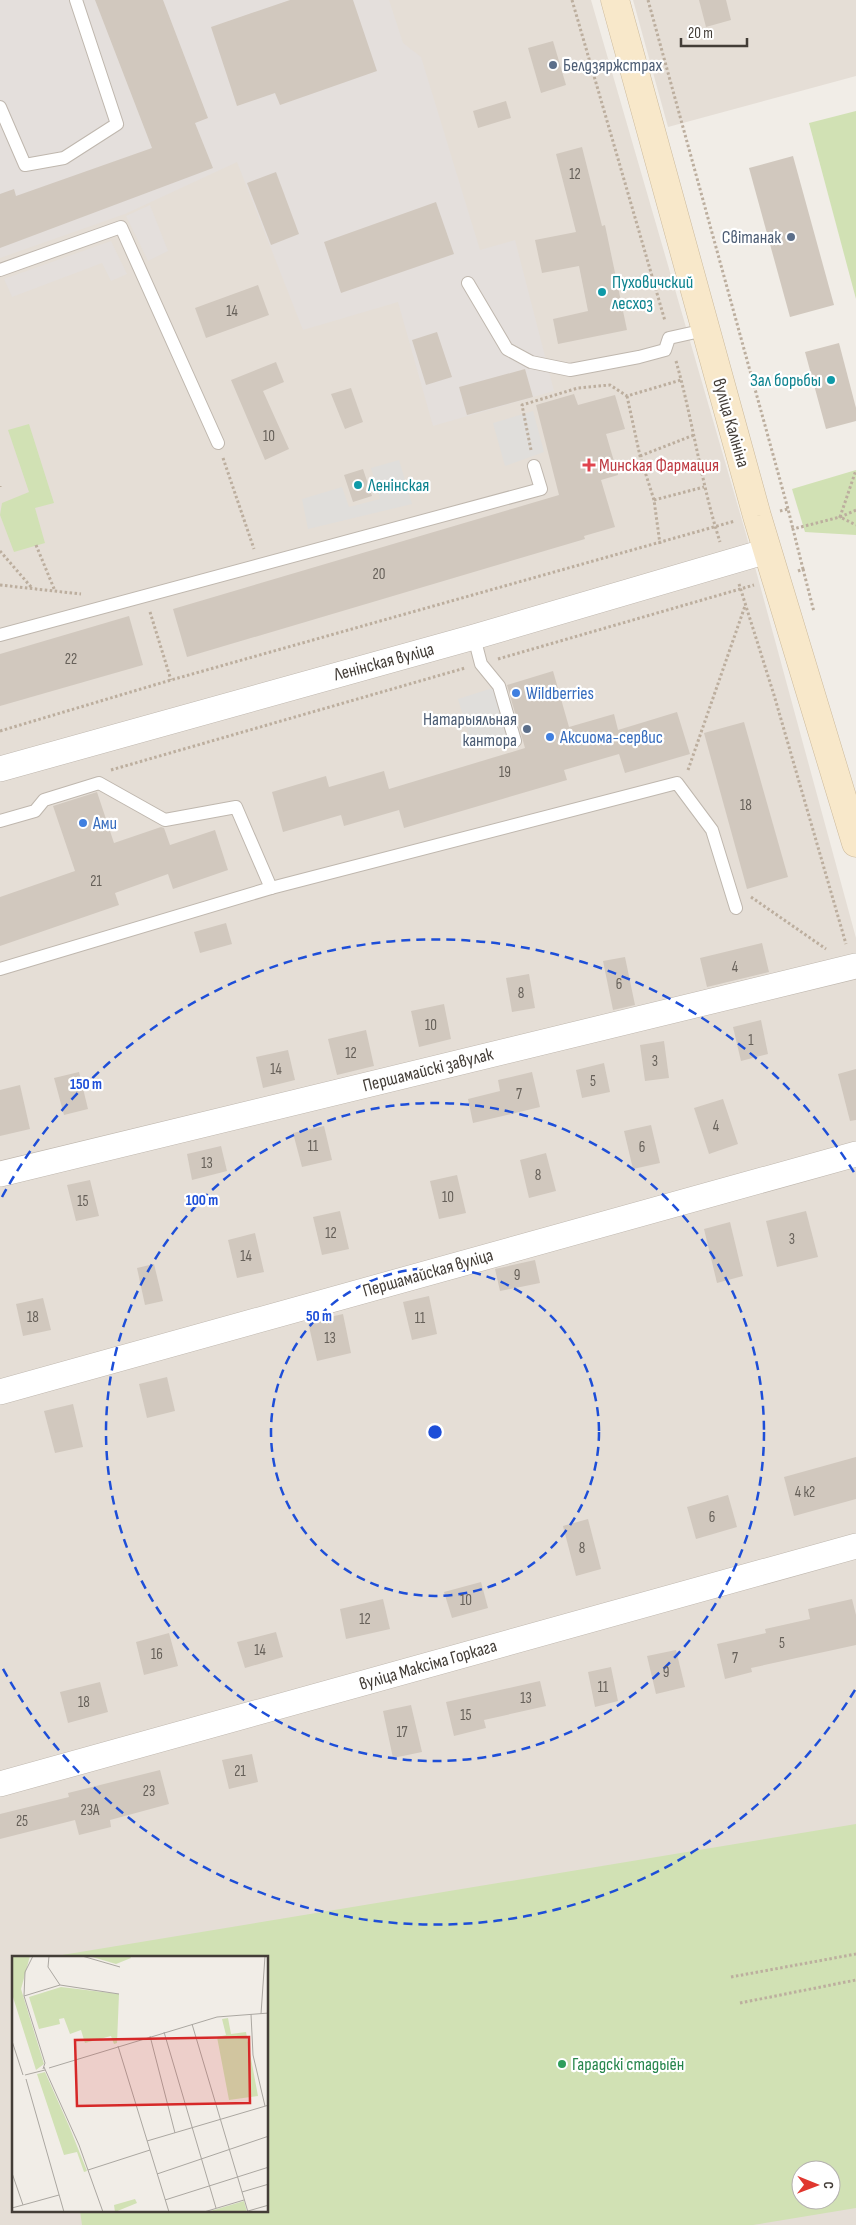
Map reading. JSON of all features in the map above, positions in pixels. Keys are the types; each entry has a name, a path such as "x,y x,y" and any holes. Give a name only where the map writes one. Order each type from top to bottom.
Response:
{"main road":[{"name":"вуліца Калініна","path":"615,0 767,550 856,843"}],"street":[{"name":"Ленінская вуліца","path":"0,769 474,637 767,550"},
{"name":"Першамайскі завулак","path":"0,1174 855,967"},
{"name":"Першамайская вуліца","path":"0,1392 856,1154"},
{"name":"вуліца Максіма Горкага","path":"0,1784 856,1546"}],"lane":[{"path":"0,106 25,164 64,158 117,124 76,0"},
{"path":"0,270 122,227 218,443"},
{"path":"468,283 507,349 531,362 570,370 666,350 669,338 705,330"},
{"path":"0,635 541,489 534,466"},
{"path":"474,637 481,664 499,686 515,741"},
{"path":"0,821 36,811 44,800 99,783 164,820 236,807 271,888"},
{"path":"0,969 271,888 677,783 712,830 736,908"}],"path":[{"path":"572,0 681,380 704,487 715,526 727,562 741,589 855,967"},
{"path":"648,0 788,509"},
{"path":"627,396 681,380"},
{"path":"534,466 522,405 578,388 610,385 627,396 640,456 654,500 660,544"},
{"path":"640,456 694,434"},
{"path":"218,443 259,565"},
{"path":"840,517 856,470"},
{"path":"654,500 704,487"},
{"path":"104,772 803,570 793,529 840,517 856,510"},
{"path":"840,517 856,525"},
{"path":"0,731 171,680 660,544 715,526"},
{"path":"36,545 56,591"},
{"path":"0,550 32,588"},
{"path":"0,585 83,595"},
{"path":"145,596 171,680"},
{"path":"677,783 687,772 745,605"},
{"path":"728,881 855,967"},
{"path":"731,1977 856,1954"},
{"path":"740,2003 856,1980"}],"shaded area":[{"path":"0,0 591,0 746,534 856,938 856,2225 0,2225"},
{"path":"0,0 389,0 403,43 421,57 480,250 515,240 554,391 433,426 398,302 303,330 237,162 125,214 0,258"},
{"path":"633,0 856,0 856,76 668,127"},
{"path":"150,205 168,251 148,261 126,216"},
{"path":"111,241 127,274 111,281 102,263 12,297 4,279"},
{"path":"533,411 544,452 505,466 493,423"},
{"path":"399,460 412,504 308,529 302,499 342,487 349,507 380,499 371,468"},
{"path":"499,686 513,732 472,745 458,699"}],"green space":[{"path":"856,111 856,299 809,123"},
{"path":"29,424 54,503 35,508 45,543 14,552 0,515 2,503 29,492 8,430"},
{"path":"856,470 856,535 805,532 792,489"},
{"name":"Гарадскі стадыён","path":"856,1824 856,2208 753,2225 82,2225 80,2212 269,2212 269,1956 56,1956"}],"building":[{"path":"95,0 163,0 208,118 195,123 213,168 0,248 0,194 14,189 16,196 152,148"},
{"path":"290,0 353,0 377,71 280,105 275,93 237,106 211,27"},
{"path":"699,0 726,0 731,20 706,27"},
{"path":"553,41 566,85 541,93 528,48"},
{"path":"506,101 511,118 478,128 473,111"},
{"name":"Пуховичский лесхоз","path":"582,147 602,226 605,225 627,330 558,344 553,319 588,311 579,266 542,273 535,240 576,232 556,154"},
{"name":"Світанак","path":"793,156 834,305 790,317 749,168"},
{"path":"276,172 299,234 271,245 247,183"},
{"path":"436,202 454,254 341,293 324,242"},
{"path":"258,285 269,315 206,338 195,308"},
{"path":"437,332 452,377 426,385 412,340"},
{"name":"Зал борьбы","path":"839,343 856,408 856,421 826,429 805,352"},
{"path":"276,362 284,382 263,391 289,449 265,460 231,380"},
{"path":"525,369 533,397 467,415 459,387"},
{"path":"351,388 363,422 345,429 331,394"},
{"path":"574,394 578,405 615,395 625,429 606,434 618,475 601,480 615,527 584,536 585,539 187,657 173,609 559,495 536,405"},
{"name":"Ленінская","path":"363,469 372,496 353,502 344,475"},
{"path":"129,616 143,665 0,706 0,654"},
{"path":"553,671 569,727 614,714 618,730 677,712 690,754 625,773 619,754 564,770 567,780 404,828 399,810 344,826 341,815 283,832 272,792 326,776 329,787 384,771 389,789 525,748 507,685"},
{"path":"744,722 788,877 747,889 704,733"},
{"path":"97,792 114,843 161,827 164,828 170,845 215,830 228,870 173,889 168,874 115,893 119,905 0,946 0,897 75,871 53,806"},
{"path":"226,923 232,944 200,953 194,932"},
{"path":"762,943 769,972 707,987 700,958"},
{"path":"625,957 635,1005 613,1010 603,961"},
{"path":"529,974 535,1008 512,1012 506,978"},
{"path":"444,1004 451,1039 419,1047 411,1011"},
{"path":"761,1020 768,1054 741,1061 733,1027"},
{"path":"366,1030 374,1066 337,1075 328,1039"},
{"path":"664,1041 669,1078 645,1081 640,1045"},
{"path":"288,1050 295,1080 263,1088 256,1057"},
{"path":"604,1063 610,1092 582,1098 576,1070"},
{"path":"856,1069 856,1120 850,1121 838,1074"},
{"path":"79,1072 88,1109 64,1115 54,1078"},
{"path":"532,1072 540,1107 473,1123 468,1099 500,1091 498,1080"},
{"path":"20,1085 30,1129 0,1136 0,1090"},
{"path":"723,1099 738,1144 709,1154 694,1108"},
{"path":"651,1125 660,1163 633,1169 624,1131"},
{"path":"324,1126 332,1160 302,1167 293,1133"},
{"path":"221,1146 227,1171 192,1180 187,1154"},
{"path":"546,1153 556,1191 529,1198 520,1160"},
{"path":"457,1175 466,1213 439,1219 430,1181"},
{"path":"90,1180 99,1216 76,1221 67,1185"},
{"path":"340,1211 349,1249 322,1255 313,1217"},
{"path":"806,1211 818,1257 777,1267 766,1221"},
{"path":"730,1222 743,1276 717,1283 704,1229"},
{"path":"255,1233 264,1272 237,1278 228,1240"},
{"path":"535,1260 540,1283 500,1291 495,1269"},
{"path":"154,1264 163,1301 145,1305 137,1268"},
{"path":"429,1296 437,1334 412,1340 403,1302"},
{"path":"43,1298 51,1330 23,1336 16,1304"},
{"path":"343,1314 351,1353 317,1361 308,1322"},
{"path":"167,1377 175,1411 147,1418 139,1384"},
{"path":"73,1404 83,1447 55,1453 44,1411"},
{"path":"856,1457 856,1499 794,1516 784,1477"},
{"path":"728,1495 737,1527 696,1539 687,1507"},
{"path":"588,1519 601,1569 576,1576 563,1526"},
{"path":"481,1582 488,1608 452,1618 444,1592"},
{"path":"383,1599 390,1629 346,1639 340,1609"},
{"path":"852,1599 856,1615 856,1645 751,1668 752,1672 725,1679 717,1644 766,1633 765,1629 810,1619 808,1609"},
{"path":"276,1632 283,1657 245,1668 237,1642"},
{"path":"169,1633 178,1666 144,1675 136,1642"},
{"path":"676,1650 685,1687 656,1694 647,1656"},
{"path":"611,1667 618,1701 595,1707 588,1672"},
{"path":"540,1681 546,1706 484,1720 486,1728 454,1736 446,1702"},
{"path":"100,1682 108,1712 68,1723 60,1692"},
{"path":"411,1705 422,1752 393,1758 383,1711"},
{"path":"252,1754 258,1782 229,1789 222,1760"},
{"path":"160,1770 169,1804 110,1820 111,1827 79,1835 75,1820 0,1839 0,1814 69,1797 68,1793"}],"place":[{"name":"Белдзяржстрах","path":"553,65"},
{"name":"Світанак","path":"791,237"},
{"name":"Пуховичский лесхоз","path":"602,292"},
{"name":"Зал борьбы","path":"831,380"},
{"name":"Минская Фармация","path":"589,465"},
{"name":"Ленінская","path":"358,485"},
{"name":"Wildberries","path":"516,693"},
{"name":"Натарыяльная кантора","path":"527,729"},
{"name":"Аксиома-сервис","path":"550,737"},
{"name":"Ами","path":"83,823"},
{"name":"Гарадскі стадыён","path":"562,2064"}]}
